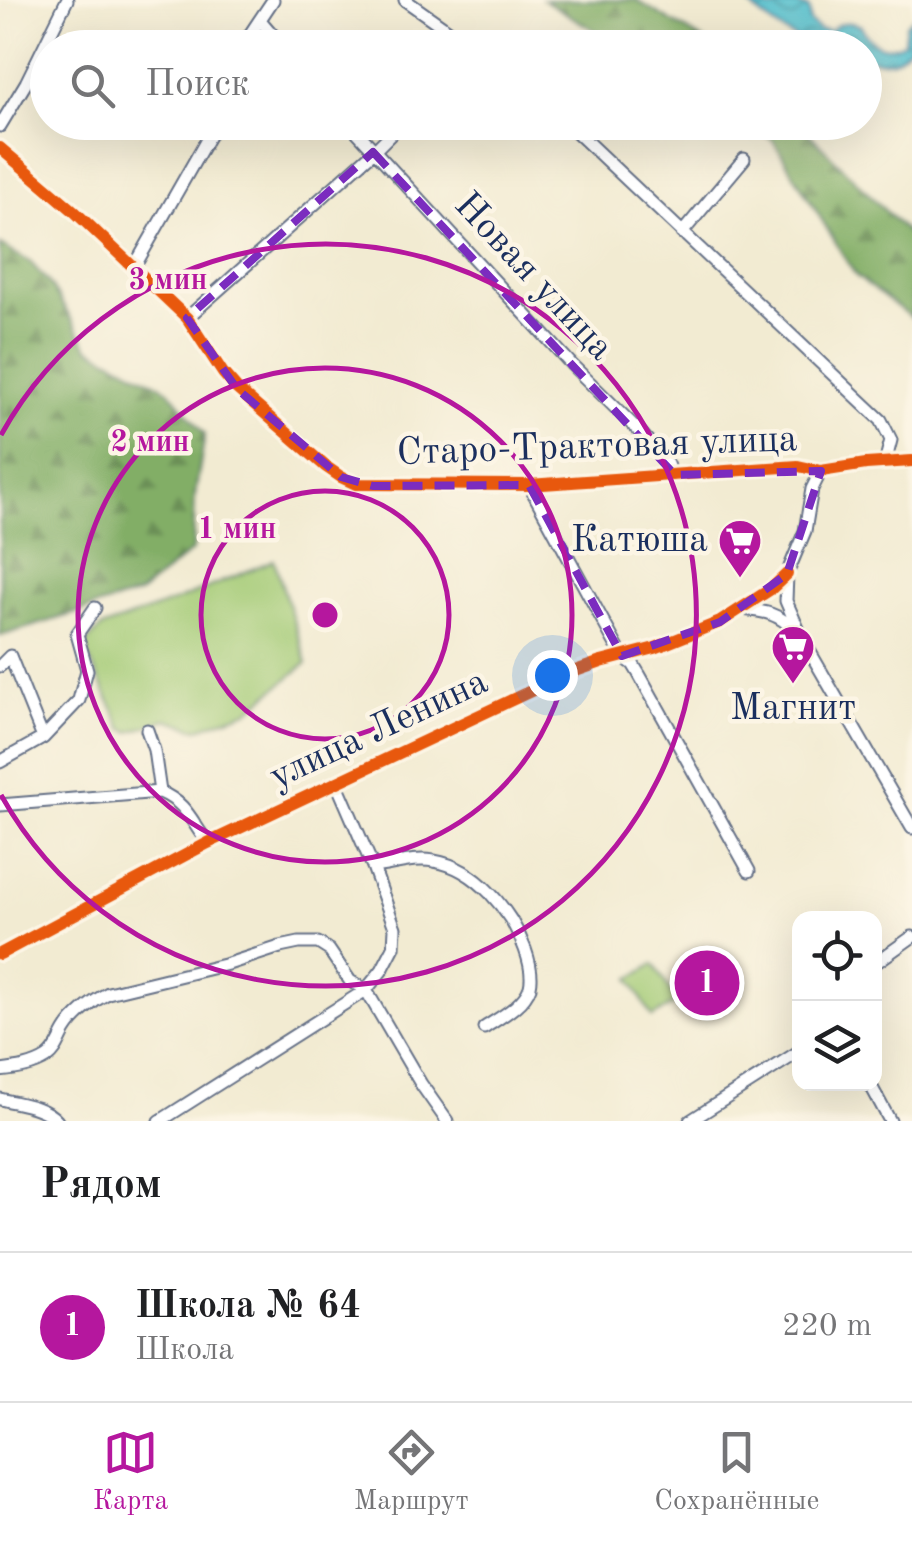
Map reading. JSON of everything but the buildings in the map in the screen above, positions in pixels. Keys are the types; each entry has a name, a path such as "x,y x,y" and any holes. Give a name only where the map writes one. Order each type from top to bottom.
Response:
{"street":[{"path":"52,30 67,0"},
{"path":"253,30 273,0"},
{"path":"405,0 448,30"},
{"path":"260,20 269,30"},
{"path":"0,126 30,75"},
{"path":"133,269 207,140"},
{"name":"Новая улица","path":"363,140 572,365 642,434 667,464 671,475"},
{"path":"187,318 385,140"},
{"path":"585,140 881,420 892,440 885,463"},
{"name":"Старо-Трактовая улица","path":"0,148 74,211 187,318 237,389 325,466 356,484 529,485 798,466 821,471 912,461"},
{"path":"682,233 744,159"},
{"path":"821,471 812,489 805,531 788,574 786,600 803,640 912,828"},
{"path":"529,485 622,656 639,674 750,871"},
{"name":"улица Ленина","path":"0,954 208,844 567,674 655,648 720,622 788,574"},
{"path":"0,762 43,738 79,700 88,670 77,634 95,608"},
{"path":"741,610 764,610 778,616 803,640"},
{"path":"0,666 10,656 43,738"},
{"path":"147,730 160,792"},
{"path":"160,1121 366,990 382,970 394,947 395,928 336,784"},
{"path":"0,805 160,792 184,806 208,844"},
{"path":"373,867 430,860 448,864 496,898 516,924 529,960 530,988 510,1010 484,1028"},
{"path":"882,958 912,937"},
{"path":"0,1071 30,1066 48,1058 66,1030 97,999 108,994 280,947 318,943 329,950 350,980 366,990 447,1121"},
{"path":"690,1121 792,1057"},
{"path":"874,1091 890,1121"},
{"path":"0,1099 40,1109 56,1121"}],"highlighted area":[{"path":"373,152 675,475 821,471 787,574 720,622 622,656 529,485 373,486 341,477 237,389 187,318"}],"green space":[{"path":"544,0 636,0 686,30 594,30"},
{"path":"773,140 816,140 912,238 912,318 856,276"},
{"path":"0,245 30,262 50,284 88,347 169,390 205,434 195,495 193,550 139,594 0,636"},
{"path":"274,560 307,663 248,711 197,729 167,719 131,732 123,729 83,646 101,628"},
{"path":"654,964 677,1002 652,1017 630,979"}],"water":[{"path":"744,0 756,0 771,9 790,4 804,6 809,9 810,22 819,30 782,30"},
{"path":"912,18 912,45 882,60 882,46 904,42 906,24"},
{"path":"841,24 861,26 864,30 832,30"}],"cycle path":[{"path":"0,148 74,211 187,318 237,389 325,466 356,484 529,485 798,466 821,471 912,461"},
{"path":"0,954 208,843 567,674 655,648 720,622 787,574"}],"place":[{"name":"Катюша","path":"740,579"},
{"name":"Магнит","path":"793,685"},
{"name":"Школа № 64","path":"707,983"}]}
